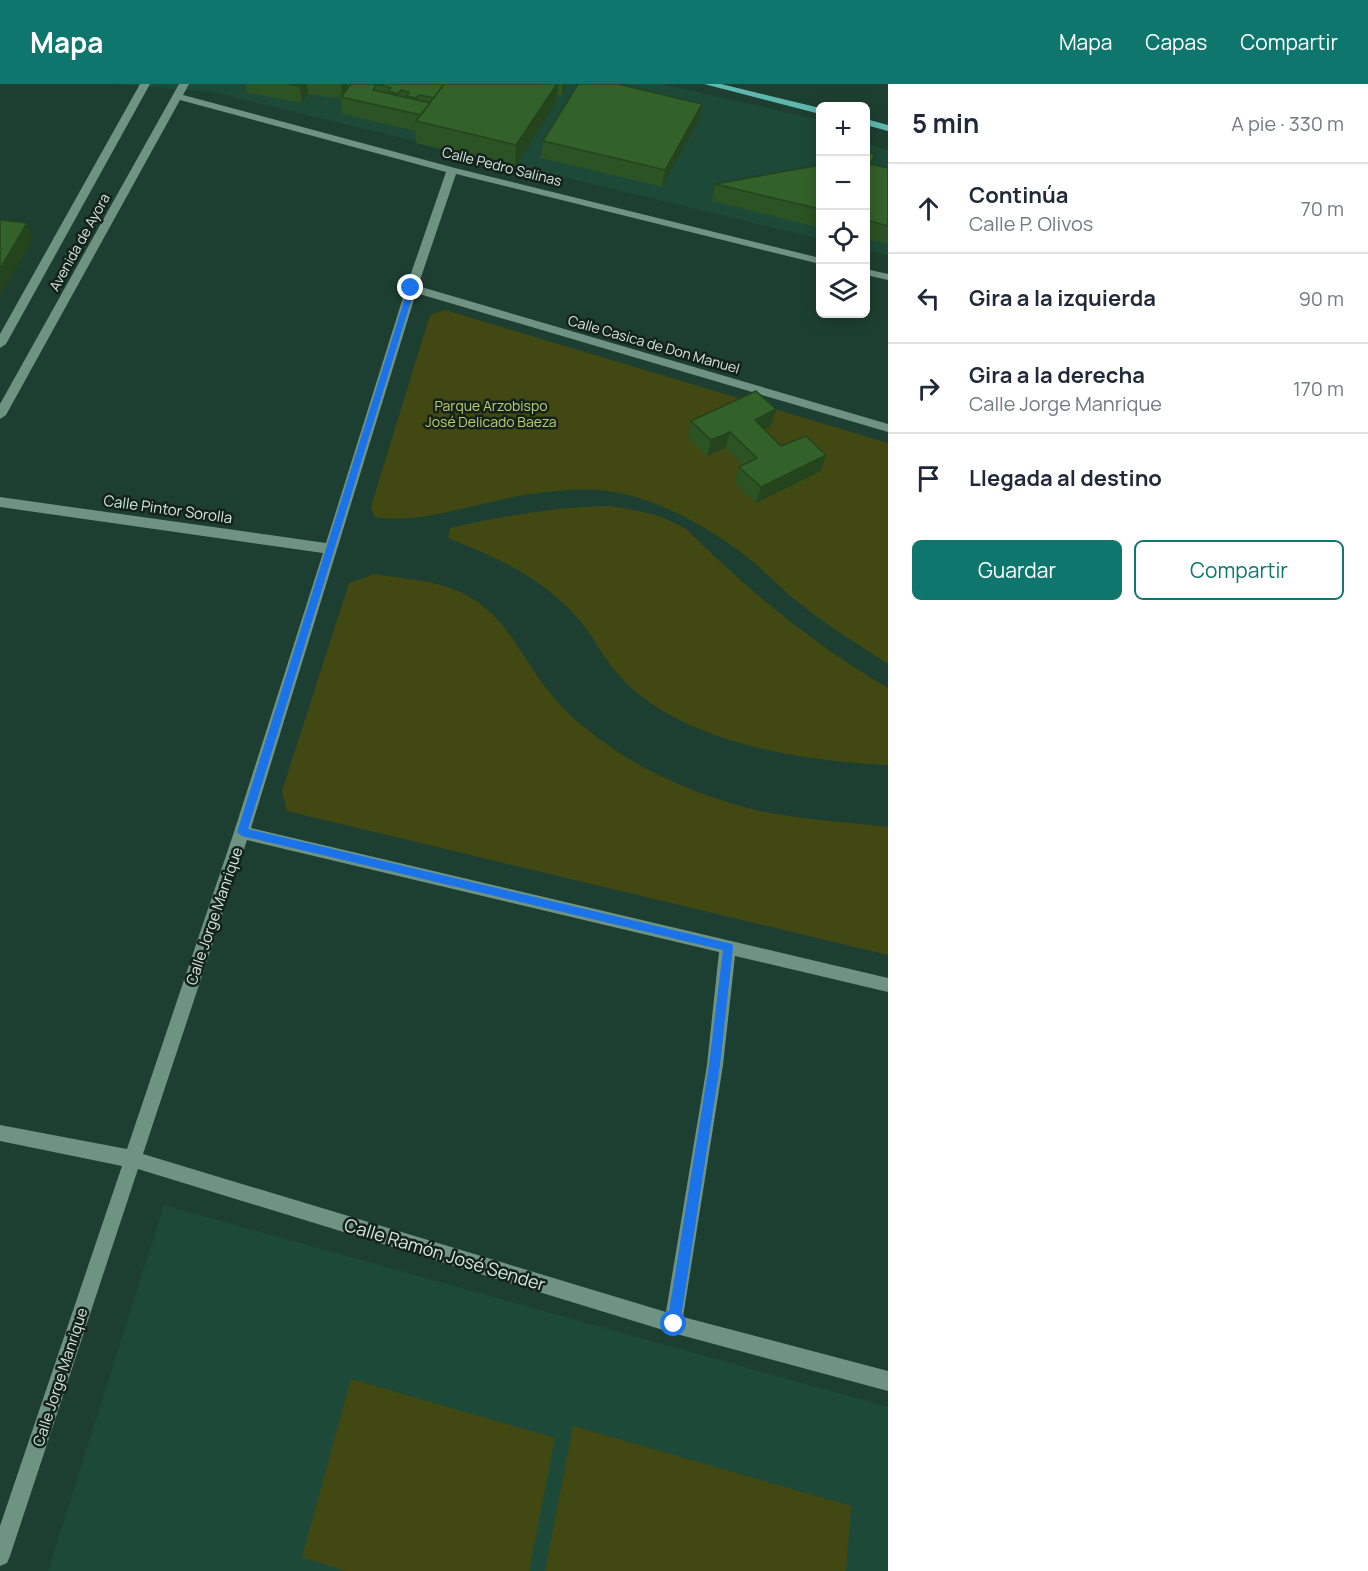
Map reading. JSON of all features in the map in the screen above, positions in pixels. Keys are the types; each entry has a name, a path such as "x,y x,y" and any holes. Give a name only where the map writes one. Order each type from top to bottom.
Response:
{"main road":[{"path":"709,84 816,110"},
{"path":"870,123 888,128"}],"street":[{"name":"Avenida de Ayora","path":"0,344 145,84"},
{"name":"Avenida de Ayora","path":"0,415 184,84"},
{"name":"Calle Pedro Salinas","path":"177,96 452,170 816,260"},
{"name":"Calle Jorge Manrique","path":"0,1556 242,832 332,549 411,288 452,170"},
{"path":"870,273 888,277"},
{"name":"Calle Casica de Don Manuel","path":"411,288 888,428"},
{"name":"Calle Pintor Sorolla","path":"0,502 332,549"},
{"path":"242,832 888,985"},
{"path":"674,1324 715,1065 728,947"},
{"name":"Calle Ramón José Sender","path":"0,1133 132,1159 674,1324 888,1381"}],"shaded area":[{"path":"112,84 662,84 816,119 816,238 212,92"},
{"path":"870,145 888,150 888,255 870,251"},
{"path":"164,1205 888,1407 888,1571 48,1571"}],"green space":[{"name":"Parque Arzobispo José Delicado Baeza","path":"445,310 888,443 888,664 809,610 754,562 707,529 640,498 616,492 568,490 517,496 418,517 375,517 371,510 372,503 430,315"},
{"path":"608,506 659,516 687,530 758,595 808,635 888,688 888,765 820,759 784,753 713,734 680,720 650,703 624,681 581,622 552,593 503,562 448,538 450,528 489,520 548,510"},
{"path":"374,574 444,586 481,604 504,627 541,681 568,713 617,752 653,772 710,796 764,812 888,827 888,955 287,811 282,791 349,583"},
{"path":"351,1379 555,1438 529,1571 345,1571 302,1557"},
{"path":"573,1426 851,1506 846,1571 545,1571"}],"building":[{"path":"351,84 377,84 373,90 430,103 421,115 341,97"},
{"path":"377,84 444,84 434,98 419,95 416,98 407,96 409,92 401,90 398,94 388,91 391,88"},
{"path":"444,84 557,84 516,145 416,121"},
{"path":"578,84 618,84 702,104 665,170 543,141"},
{"path":"870,153 875,154 870,163"},
{"path":"870,164 888,168 888,226 870,221"},
{"path":"816,166 816,208 715,184"},
{"path":"0,220 27,223 0,269"},
{"path":"756,391 776,409 755,420 781,446 806,436 826,455 761,487 739,467 757,458 730,432 711,440 691,421"}],"route":[{"path":"411,288 332,549 242,832 728,947 715,1065 674,1324"}]}
